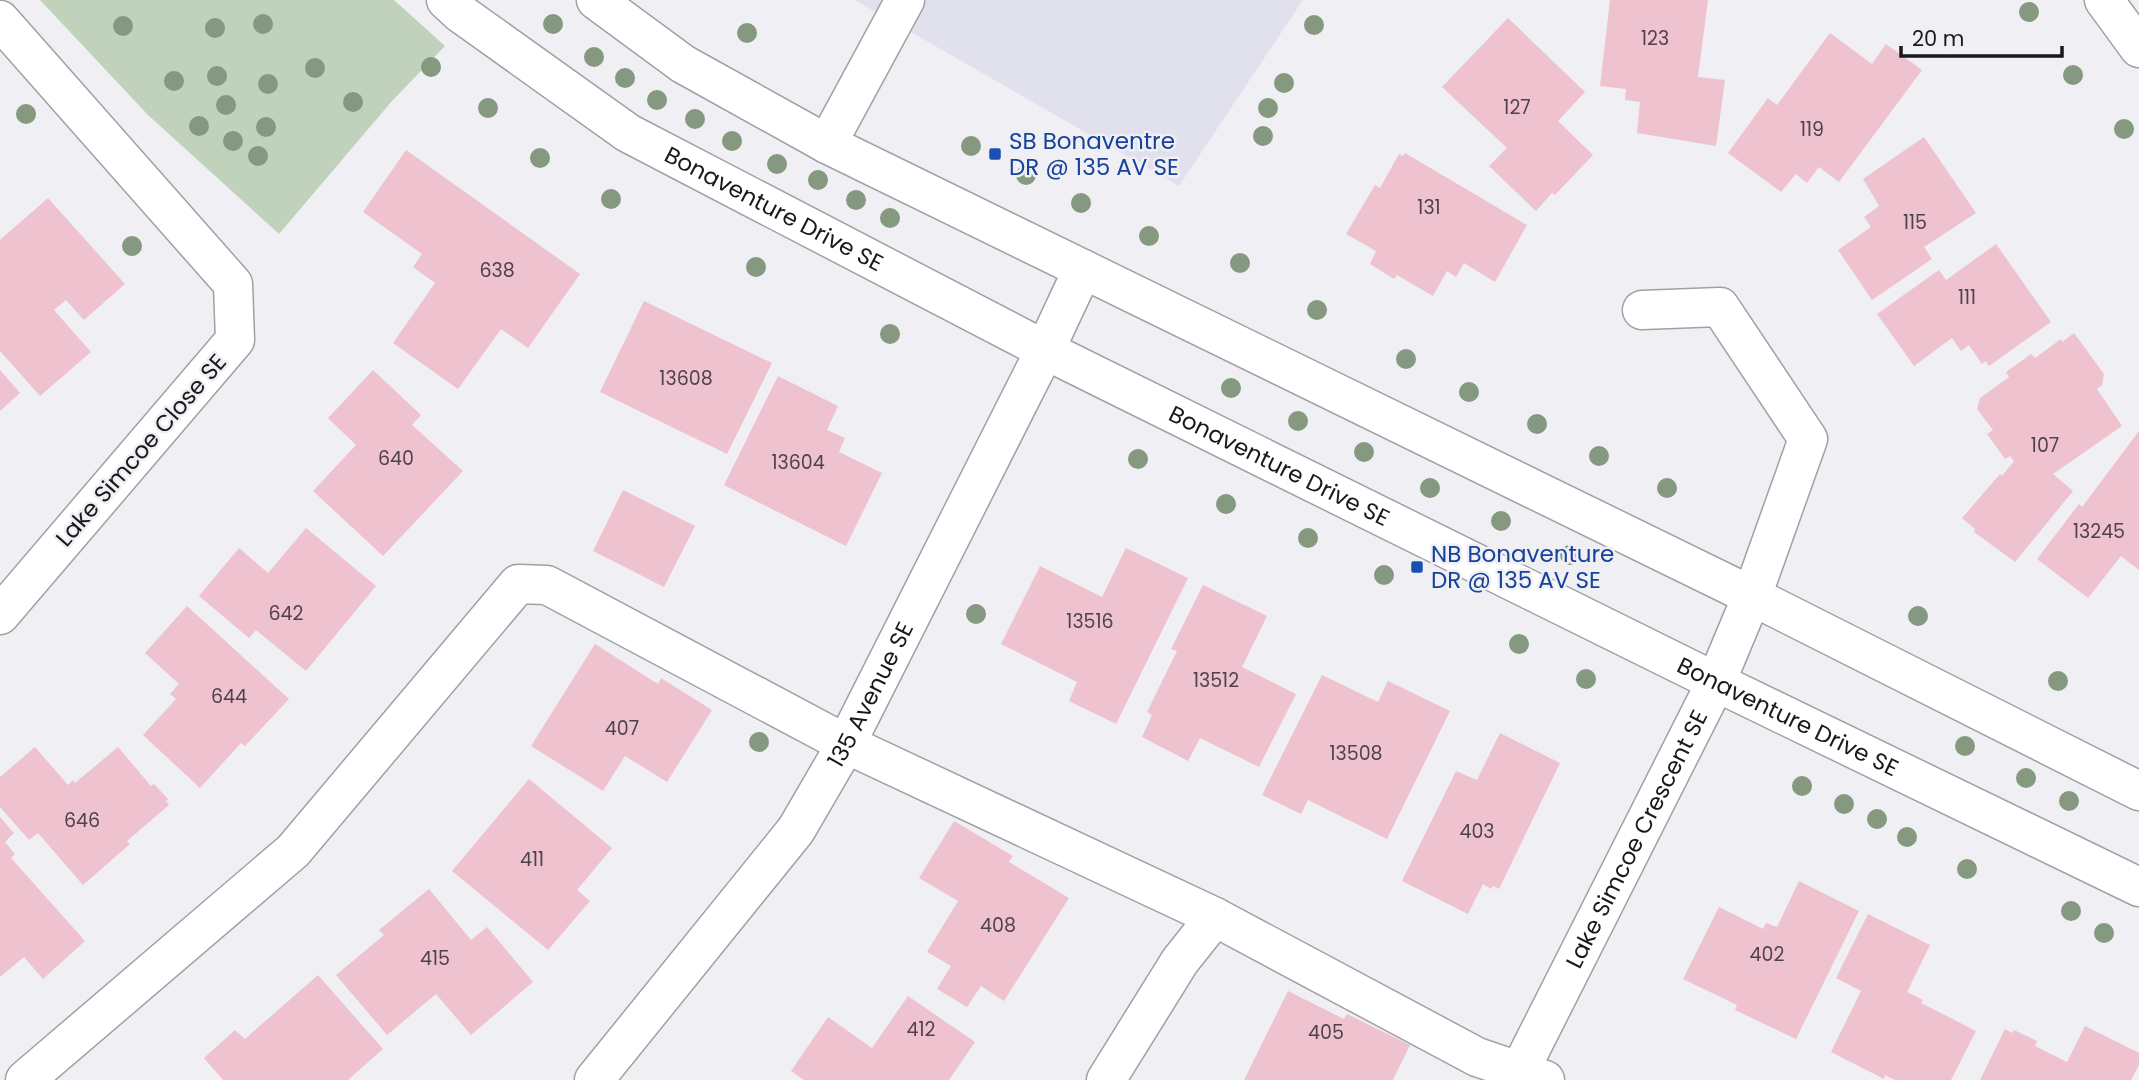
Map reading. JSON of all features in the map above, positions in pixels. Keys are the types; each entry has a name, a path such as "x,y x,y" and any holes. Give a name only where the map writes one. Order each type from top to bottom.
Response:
{"street":[{"name":"Bonaventure Drive SE","path":"446,0 460,13 628,133 1045,350 1716,682 2139,887"},
{"path":"596,0 683,64 827,144 1752,596 2139,791"},
{"path":"827,144 905,0"},
{"path":"2104,0 2139,48"},
{"name":"Lake Simcoe Close SE","path":"0,615 235,340 233,284 5,39"},
{"name":"135 Avenue SE","path":"594,1080 796,830 846,744 1045,350 1083,269"},
{"name":"Lake Simcoe Crescent SE","path":"1527,1077 1716,682 1752,596 1808,439 1720,307 1642,310"},
{"path":"26,1080 293,851 518,584 547,585 846,744 1215,917 1477,1057 1527,1077"},
{"path":"1106,1080 1180,961 1215,917"}],"shaded area":[{"path":"855,0 1303,0 1179,186"}],"green space":[{"path":"40,0 394,0 445,46 392,101 279,234 148,115"}],"building":[{"path":"1610,0 1708,0 1698,77 1725,80 1716,146 1637,133 1640,102 1625,100 1626,89 1600,86"},
{"path":"1508,18 1585,92 1558,121 1593,155 1536,211 1489,166 1507,148 1442,87"},
{"path":"1830,33 1872,64 1886,44 1922,70 1839,182 1819,167 1807,183 1796,174 1781,192 1728,153 1768,98 1777,105"},
{"path":"1924,137 1976,213 1924,247 1932,259 1872,300 1838,250 1871,227 1864,217 1879,206 1863,179"},
{"path":"406,150 580,274 528,348 501,329 458,389 393,343 435,283 413,267 422,254 363,212"},
{"path":"1405,153 1527,225 1495,282 1464,263 1456,277 1447,271 1433,296 1397,275 1394,279 1370,264 1376,251 1346,234 1375,185 1380,188 1399,154 1403,156"},
{"path":"48,198 125,284 84,320 66,300 54,310 91,352 40,396 0,351 0,240"},
{"path":"1996,244 2051,322 1989,366 1986,361 1982,364 1969,345 1961,351 1952,338 1914,366 1877,314 1939,270 1946,280"},
{"path":"644,301 772,363 727,454 600,392"},
{"path":"2074,333 2104,374 2102,385 2097,389 2122,426 2053,474 2073,491 2015,562 1974,532 1975,529 1962,518 2014,461 2010,456 2005,459 1987,434 1993,430 1977,409 1980,398 2009,377 2006,372 2031,354 2035,358"},
{"path":"0,370 20,393 0,411"},
{"path":"373,370 421,415 412,425 463,471 383,556 313,491 356,445 328,418"},
{"path":"778,376 838,406 827,430 845,438 839,452 882,473 846,546 724,485"},
{"path":"2139,431 2139,570 2121,556 2088,598 2037,559 2079,504 2082,507"},
{"path":"623,490 695,526 664,587 593,551"},
{"path":"306,528 376,586 306,671 256,630 249,638 199,596 239,548 268,573"},
{"path":"1126,548 1188,578 1116,724 1069,701 1077,682 1001,644 1040,566 1102,597"},
{"path":"1203,585 1267,616 1242,667 1296,694 1259,767 1200,738 1188,761 1142,737 1152,715 1147,712 1177,651 1171,649"},
{"path":"187,606 289,699 245,746 241,743 200,788 143,735 176,699 170,694 179,684 145,653"},
{"path":"595,644 658,684 661,678 712,710 667,782 625,756 603,791 531,746"},
{"path":"1322,675 1378,702 1388,681 1450,711 1387,839 1308,800 1301,814 1262,795"},
{"path":"1500,733 1560,763 1499,889 1493,886 1491,889 1483,884 1468,914 1402,881 1456,771 1477,780"},
{"path":"35,747 68,785 73,780 75,783 118,747 151,786 154,784 168,799 166,801 169,805 127,841 130,844 83,885 38,833 29,840 0,807 0,777"},
{"path":"529,779 612,848 577,890 590,901 548,950 452,871"},
{"path":"0,817 14,833 5,842 15,854 11,858 85,941 43,979 24,957 0,977"},
{"path":"954,821 1013,856 1009,862 1069,898 1004,1001 981,986 967,1007 937,989 951,966 927,952 958,901 919,878"},
{"path":"1799,881 1859,911 1796,1039 1735,1010 1737,1005 1683,979 1719,907 1763,929 1766,923 1777,927"},
{"path":"429,889 471,940 487,927 533,982 471,1035 436,994 387,1035 336,975 384,935 379,930"},
{"path":"1868,914 1930,945 1907,992 1923,1000 1921,1003 1976,1031 1951,1080 1895,1080 1885,1075 1884,1079 1831,1052 1861,991 1836,978"},
{"path":"318,975 383,1049 348,1080 223,1080 204,1058 235,1030 245,1039"},
{"path":"1288,991 1344,1019 1347,1014 1410,1045 1393,1080 1244,1080"},
{"path":"908,996 975,1042 949,1080 804,1080 791,1071 828,1017 872,1048"},
{"path":"2085,1026 2139,1053 2139,1065 2131,1080 1980,1080 2005,1029 2012,1033 2014,1030 2037,1041 2035,1046 2067,1062"}],"place":[{"name":"SB Bonaventre DR @ 135 AV SE","path":"995,154"},
{"name":"NB Bonaventure DR @ 135 AV SE","path":"1417,567"}]}
